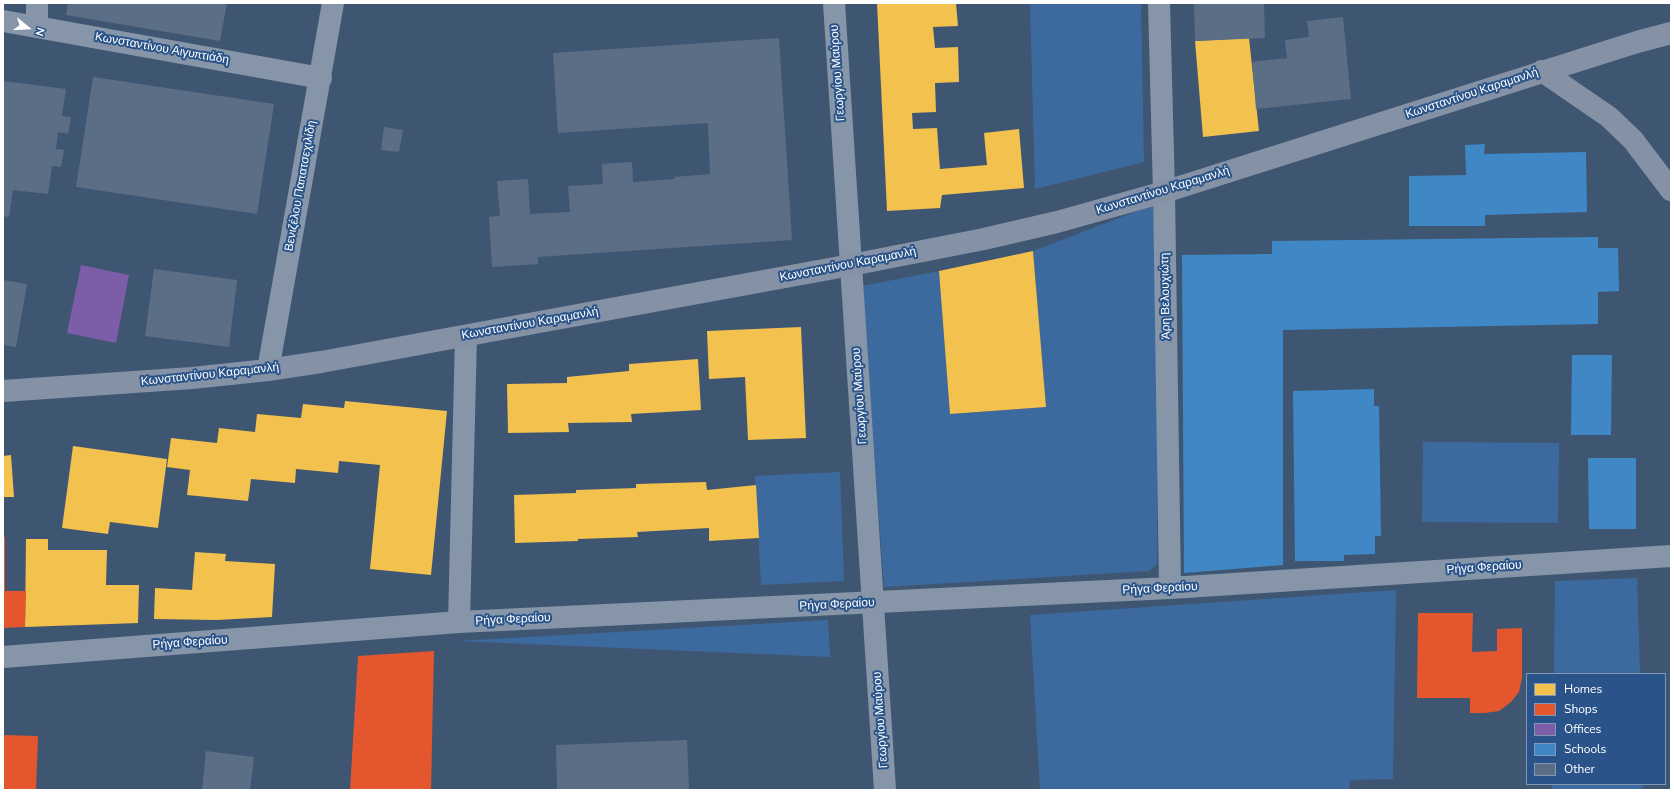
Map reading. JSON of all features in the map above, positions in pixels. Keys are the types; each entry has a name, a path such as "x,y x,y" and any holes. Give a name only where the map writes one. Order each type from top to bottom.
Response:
{"main road":[{"name":"Κωνσταντίνου Καραμανλή","path":"3,391 192,378 268,370 466,336 984,239 1057,222 1164,192 1637,42 1671,33"},
{"path":"1542,72 1614,122 1633,140 1671,190"}],"street":[{"path":"37,3 37,27"},
{"name":"Βενιζέλου Παπατσεχιλίδη","path":"268,370 321,78 333,3"},
{"name":"Γεωργίου Μαύρου","path":"834,3 885,790"},
{"name":"Άρη Βελουχιώτη","path":"1159,3 1164,192 1170,588"},
{"name":"Κωνσταντίνου Αιγυπτιάδη","path":"3,21 321,78"},
{"path":"459,622 466,336"},
{"name":"Ρήγα Φεραίου","path":"3,657 459,622 1170,588 1671,556"}],"shaded area":[{"path":"1030,3 1141,3 1144,162 1035,189"},
{"path":"1153,205 1158,397 1157,564 1149,571 884,587 862,286 939,271 950,414 1046,407 1033,251"},
{"path":"1423,442 1559,443 1558,523 1422,522"},
{"path":"840,472 844,581 761,585 755,476"},
{"path":"1637,578 1640,673 1554,673 1555,581"},
{"path":"1396,590 1393,779 1350,780 1349,790 1040,790 1030,615"},
{"path":"828,620 830,657 458,641"},
{"path":"1552,785 1642,785 1643,790 1552,790"}],"building: Homes":[{"path":"877,3 956,3 958,26 933,27 935,48 958,47 959,82 935,83 936,112 912,113 913,129 937,128 940,169 987,165 984,133 1019,129 1024,188 942,195 940,208 887,211"},
{"path":"1249,38 1259,131 1203,137 1195,41"},
{"path":"1033,251 1046,407 950,414 939,271"},
{"path":"801,327 806,438 748,440 745,377 709,379 707,331"},
{"path":"698,359 701,410 631,414 632,422 568,423 569,432 508,433 507,384 567,383 567,377 629,371 629,364"},
{"path":"345,401 447,411 431,575 370,569 380,465 339,461 338,473 296,469 295,483 251,479 248,501 187,495 190,470 167,467 171,438 217,443 219,428 255,432 257,414 301,418 303,404 344,408"},
{"path":"73,446 167,459 158,528 110,522 108,534 62,528"},
{"path":"11,455 14,497 3,497 3,456"},
{"path":"706,482 707,490 756,485 759,538 709,541 709,528 637,532 638,537 515,543 514,495 576,493 576,490 636,488 636,484"},
{"path":"26,539 48,539 48,550 107,550 106,585 139,585 138,623 25,627"},
{"path":"195,552 226,554 225,561 275,564 272,617 217,620 154,619 155,588 192,590"}],"building: Shops":[{"path":"3,537 5,537 5,591 26,591 25,627 3,628"},
{"path":"1418,613 1473,613 1472,652 1497,651 1497,629 1522,628 1522,678 1519,692 1511,702 1499,711 1470,713 1470,698 1417,698"},
{"path":"434,651 431,790 350,790 358,656"},
{"path":"3,735 38,736 36,790 3,790"}],"building: Offices":[{"path":"81,265 129,275 116,343 67,333"}],"building: Schools":[{"path":"1485,144 1484,154 1586,152 1587,212 1485,215 1485,226 1409,226 1409,176 1466,175 1465,145"},
{"path":"1598,237 1598,248 1618,248 1619,291 1598,292 1598,324 1283,330 1283,565 1184,573 1182,255 1272,254 1272,241"},
{"path":"1572,355 1612,355 1611,435 1571,435"},
{"path":"1374,389 1374,406 1379,406 1381,536 1375,536 1375,554 1344,555 1344,561 1295,561 1293,391"},
{"path":"1588,458 1636,458 1636,529 1589,529"}],"building: Other":[{"path":"68,3 227,3 220,41 66,15"},
{"path":"1194,3 1264,3 1265,38 1195,41"},
{"path":"1343,17 1351,99 1256,109 1252,62 1287,58 1285,40 1309,37 1307,21"},
{"path":"779,38 792,240 538,257 538,264 492,267 489,217 500,216 497,181 528,179 530,214 570,212 568,186 603,184 602,164 632,162 633,182 674,179 674,177 710,174 708,123 558,133 553,53"},
{"path":"93,77 274,104 257,214 76,187"},
{"path":"3,81 66,89 62,116 71,117 68,134 58,132 56,149 64,150 61,167 52,166 48,194 13,190 9,217 3,216"},
{"path":"384,127 403,130 399,152 381,150"},
{"path":"154,269 237,280 229,347 145,336"},
{"path":"3,280 27,284 16,347 3,345"},
{"path":"687,740 689,790 557,790 556,745"},
{"path":"206,751 254,757 250,790 202,790"}]}
